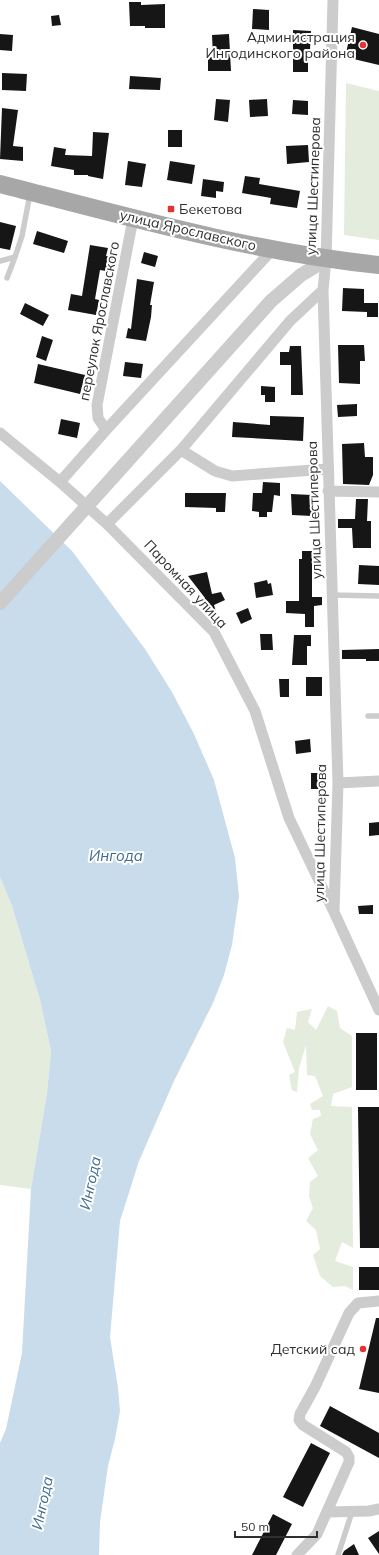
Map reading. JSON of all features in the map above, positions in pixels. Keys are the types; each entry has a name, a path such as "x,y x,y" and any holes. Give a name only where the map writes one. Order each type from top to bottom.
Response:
{"main road":[{"name":"улица Ярославского","path":"0,184 133,218 273,249 326,260 379,266"}],"street":[{"name":"улица Шестиперова","path":"333,0 326,260 323,290 327,470 338,783 334,912 379,1010"},
{"name":"переулок Ярославского","path":"106,430 98,418 97,405 133,218"},
{"path":"60,482 273,249"},
{"path":"0,603 271,301 302,275 326,260"},
{"path":"107,524 180,450 290,321 323,290"},
{"name":"Паромная улица","path":"0,433 60,482 107,524 214,632 256,711 289,818 334,912"},
{"path":"180,450 215,471 232,476 327,470"},
{"path":"328,491 379,492"},
{"path":"338,783 379,781"},
{"path":"297,1555 317,1534 349,1462 349,1457 346,1452 303,1424 299,1420 300,1414 315,1387 349,1313 358,1303 379,1301"},
{"path":"328,1512 352,1512 379,1509"}],"lane":[{"path":"7,278 22,236 30,192"},
{"path":"0,261 15,257"},
{"path":"332,595 379,596"},
{"path":"368,716 379,716"},
{"path":"338,1555 352,1512"}],"green space":[{"path":"346,83 379,91 379,240 344,235"},
{"path":"0,877 12,906 40,1000 51,1051 47,1093 31,1189 0,1185"},
{"path":"328,1006 337,1011 340,1028 352,1036 352,1087 333,1094 331,1106 352,1107 353,1248 342,1242 335,1261 353,1267 353,1290 345,1286 333,1287 320,1276 313,1255 320,1249 316,1230 306,1221 313,1208 309,1196 310,1182 318,1176 308,1158 318,1150 310,1134 313,1119 321,1116 320,1110 312,1110 310,1104 323,1096 315,1076 307,1075 306,1045 299,1068 297,1092 292,1090 289,1075 295,1072 283,1042 287,1028 295,1030 297,1012 312,1009 308,1022 316,1030"}],"water":[{"name":"Ингода","path":"0,481 72,551 145,649 172,692 194,734 214,780 235,858 239,896 232,945 224,975 213,1003 174,1081 139,1161 120,1221 110,1337 120,1411 108,1466 100,1522 99,1555 0,1555 0,1443 6,1429 22,1353 31,1189 47,1093 51,1051 40,1000 12,906 0,877"}],"building":[{"path":"129,2 141,2 141,5 165,4 165,28 130,26"},
{"path":"253,9 269,10 269,30 252,29"},
{"path":"59,15 61,25 52,26 51,16"},
{"name":"Администрация Ингодинского района","path":"352,27 379,34 379,65 345,57"},
{"path":"293,30 311,31 310,50 308,50 308,72 293,72"},
{"path":"0,34 13,35 12,51 0,50"},
{"path":"229,34 231,71 208,71 208,57 213,57 212,35"},
{"path":"2,73 27,74 26,91 2,90"},
{"path":"130,76 161,78 160,90 129,89"},
{"path":"216,99 230,100 228,122 214,120"},
{"path":"267,99 268,116 250,117 249,100"},
{"path":"293,100 308,101 308,115 292,114"},
{"path":"2,108 18,110 13,146 23,147 23,161 0,159"},
{"path":"168,130 182,130 182,147 168,147"},
{"path":"93,132 109,133 103,179 88,175 74,175 74,170 51,166 54,147 66,149 65,155 92,156"},
{"path":"308,145 309,162 287,164 286,146"},
{"path":"128,161 146,164 142,187 125,185"},
{"path":"170,161 195,165 192,184 167,180"},
{"path":"245,176 260,178 259,184 300,191 297,208 270,204 271,198 242,193"},
{"path":"203,179 224,182 223,192 216,191 216,198 201,196"},
{"path":"0,222 16,226 10,250 0,248"},
{"path":"37,231 68,241 64,253 33,244"},
{"path":"90,245 108,248 106,256 114,258 112,272 100,270 95,299 99,300 96,315 68,310 71,294 82,296"},
{"path":"144,252 158,256 155,267 141,263"},
{"path":"137,279 154,282 150,305 152,305 151,317 146,341 126,338 128,328 131,329"},
{"path":"343,288 364,289 364,303 378,303 378,317 367,317 367,312 342,311"},
{"path":"25,303 49,315 43,326 20,314"},
{"path":"42,336 53,340 46,361 36,357"},
{"path":"338,345 364,345 365,361 360,361 360,384 339,383"},
{"path":"290,346 301,346 303,395 291,395 291,365 280,365 280,352 289,352"},
{"path":"125,362 143,364 141,378 123,376"},
{"path":"38,364 85,375 80,394 34,383"},
{"path":"261,386 275,387 275,402 265,402 265,395 261,395"},
{"path":"357,404 357,416 338,417 337,405"},
{"path":"270,416 304,417 303,441 232,437 233,422 270,425"},
{"path":"61,419 80,423 77,438 58,434"},
{"path":"364,443 365,457 373,457 373,475 369,485 343,484 342,444"},
{"path":"263,482 280,483 280,496 274,495 272,512 267,512 267,517 259,517 259,512 252,511 253,493 262,493"},
{"path":"185,493 226,493 225,512 216,512 216,508 185,507"},
{"path":"291,494 312,495 312,516 292,515"},
{"path":"356,499 368,499 367,521 371,521 371,548 353,548 352,528 338,528 338,519 355,519"},
{"path":"302,551 312,551 312,597 322,597 322,605 314,606 314,627 305,627 305,614 286,613 286,601 299,601 299,559 302,559"},
{"path":"359,565 379,566 379,585 358,584"},
{"path":"207,572 212,594 221,592 225,600 214,605 216,612 212,607 204,610 199,600 205,598 188,576"},
{"path":"267,580 268,584 271,583 273,595 256,598 254,583"},
{"path":"248,608 252,619 241,624 236,613"},
{"path":"260,634 272,634 273,650 261,650"},
{"path":"294,635 311,635 311,646 307,646 307,665 292,665"},
{"path":"379,649 379,661 366,661 366,659 342,659 342,650"},
{"path":"306,677 322,677 322,696 306,696"},
{"path":"279,679 289,679 289,697 280,697"},
{"path":"310,739 311,752 296,754 295,741"},
{"path":"311,773 326,773 326,789 311,789"},
{"path":"379,822 379,835 369,836 369,823"},
{"path":"373,905 373,914 359,914 358,906"},
{"path":"356,1033 377,1033 377,1090 356,1090"},
{"path":"358,1107 379,1107 379,1248 360,1248"},
{"path":"359,1267 379,1267 379,1290 359,1290"},
{"path":"376,1318 379,1318 379,1393 359,1389"},
{"path":"330,1406 379,1433 379,1458 320,1426"},
{"path":"311,1443 330,1453 303,1507 283,1497"},
{"path":"273,1514 292,1524 276,1555 252,1555"},
{"path":"379,1531 379,1554 368,1538"},
{"path":"354,1544 359,1555 342,1555 344,1551"}],"place":[{"name":"Администрация Ингодинского района","path":"363,45"},
{"name":"Бекетова","path":"171,209"},
{"name":"Детский сад","path":"363,1349"}]}
